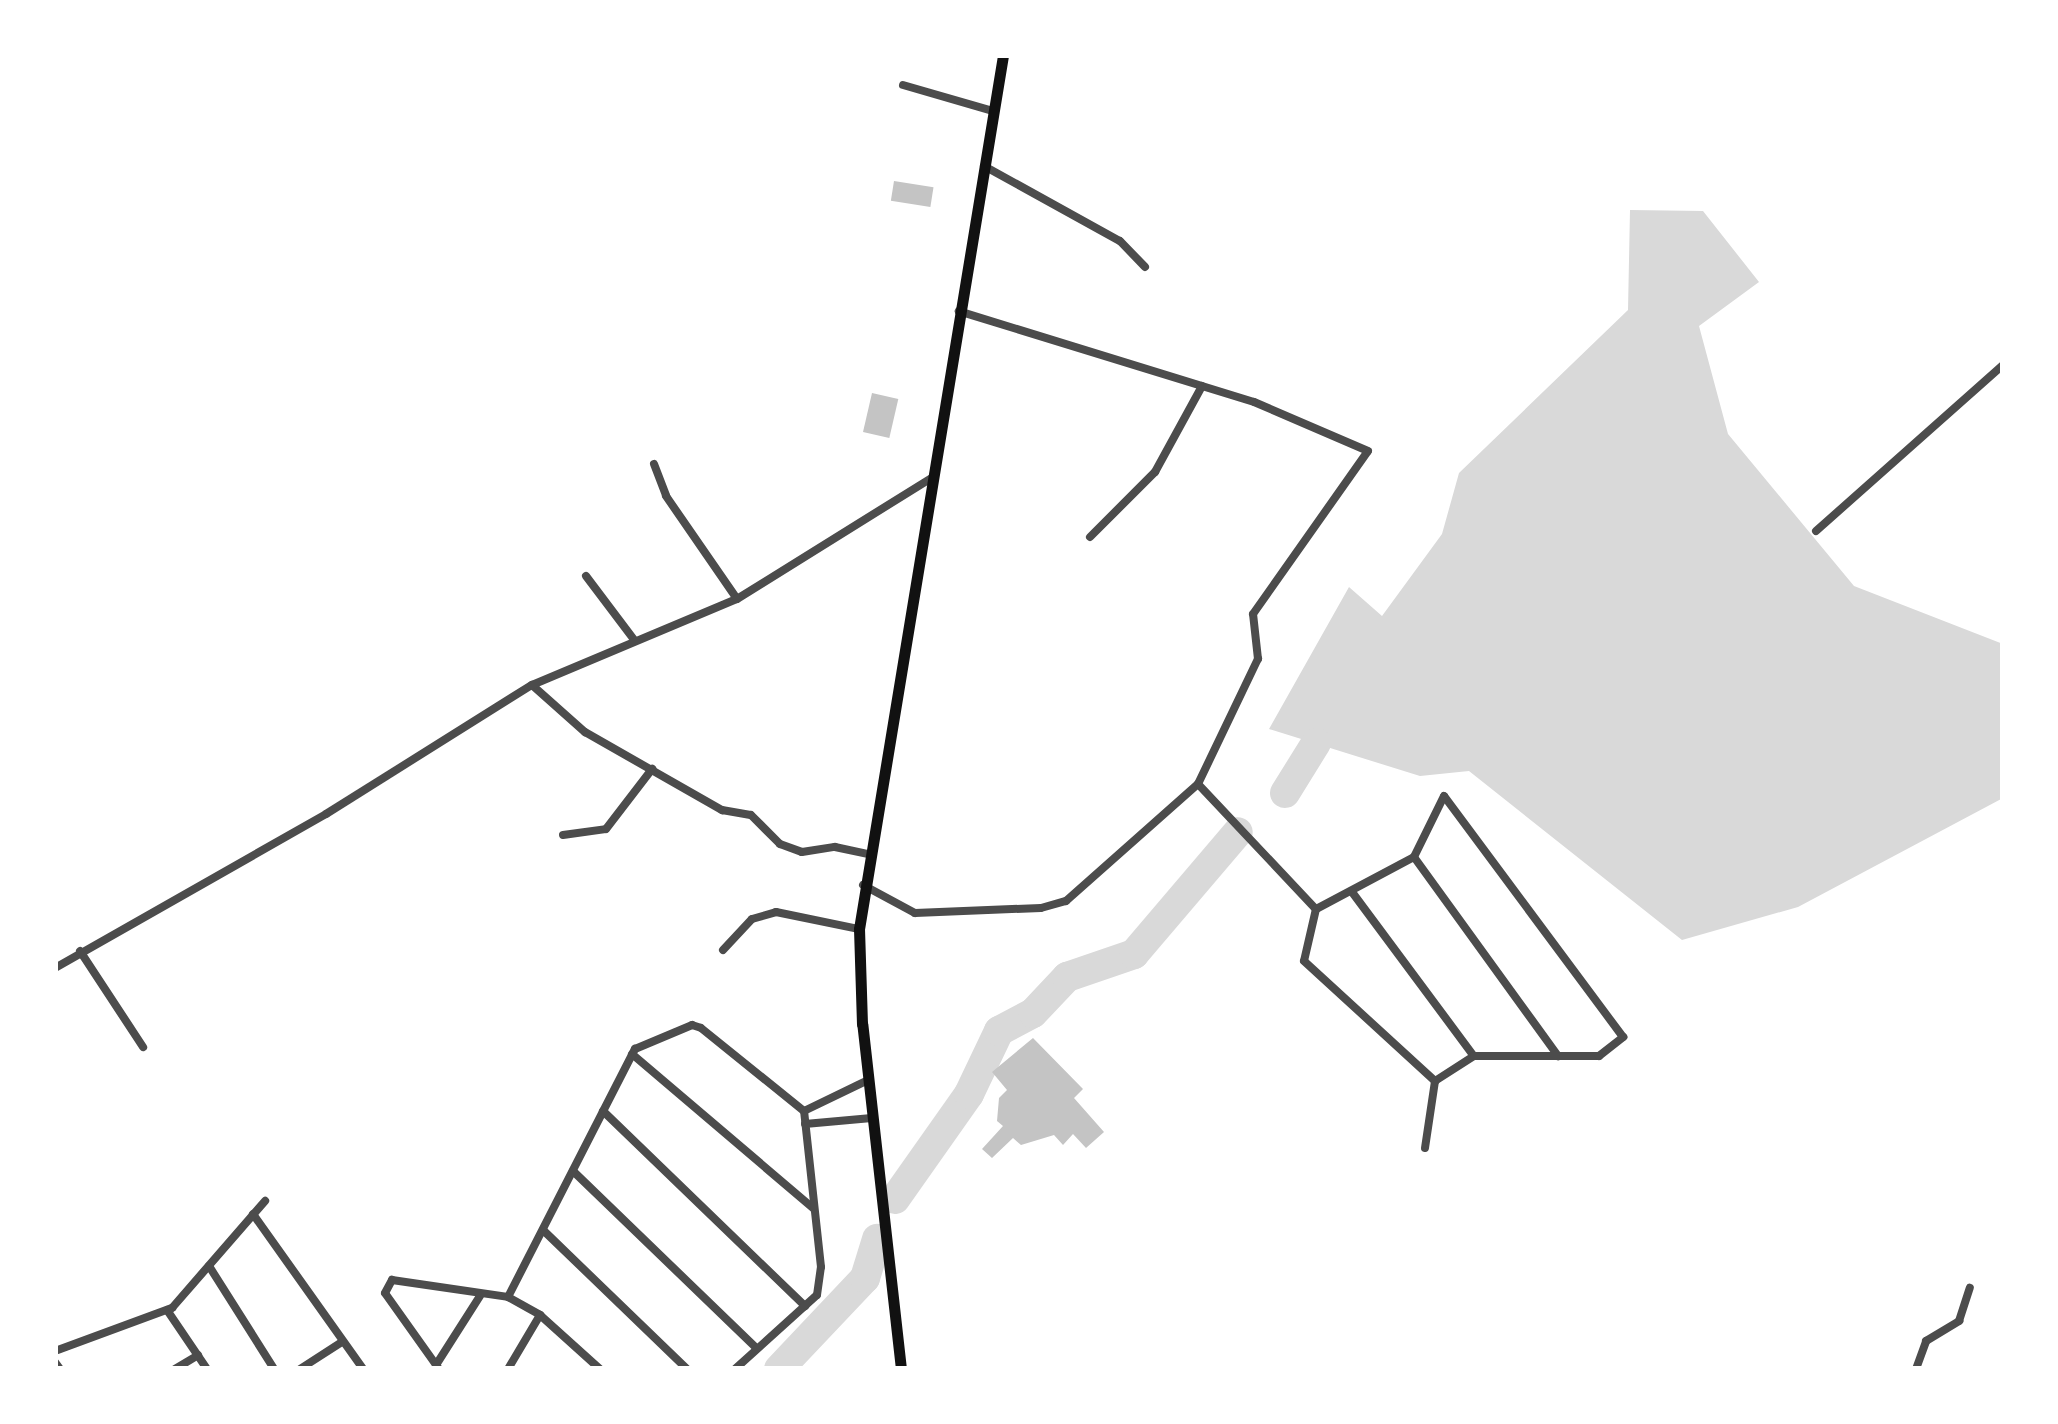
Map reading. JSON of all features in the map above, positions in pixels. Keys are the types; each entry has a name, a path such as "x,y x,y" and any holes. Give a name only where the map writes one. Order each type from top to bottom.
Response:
{"main road":[{"path":"901,1369 868,1080 859,929 866,854 1002,55"}],"street":[{"path":"903,85 993,111"},
{"path":"984,166 1120,241 1145,267"},
{"path":"863,885 915,913 940,915 1066,901 1198,784 1258,659 1253,614 1368,450 1202,386 959,311"},
{"path":"1816,531 2003,364"},
{"path":"1090,537 1155,472 1202,386"},
{"path":"654,464 666,496 737,599"},
{"path":"55,968 326,814 532,685 737,599 930,478"},
{"path":"586,576 635,641"},
{"path":"532,685 585,732 722,810 751,816 780,844 802,852 835,847 866,854"},
{"path":"563,836 606,829 652,769"},
{"path":"1198,784 1316,908"},
{"path":"1316,908 1414,857 1444,796 1620,1029 1623,1037 1599,1056 1474,1056 1435,1081 1426,1148"},
{"path":"1414,857 1558,1056"},
{"path":"1352,892 1474,1056"},
{"path":"1316,908 1304,961 1435,1081"},
{"path":"723,950 752,919 776,912 859,929"},
{"path":"80,951 143,1047"},
{"path":"508,1298 634,1051 692,1024 804,1111 820,1266 816,1295 735,1369"},
{"path":"634,1051 813,1208"},
{"path":"804,1111 868,1080"},
{"path":"603,1111 805,1306"},
{"path":"805,1124 872,1118"},
{"path":"573,1171 756,1348"},
{"path":"55,1352 166,1310 265,1201"},
{"path":"254,1214 363,1369"},
{"path":"543,1230 687,1369"},
{"path":"208,1266 274,1369"},
{"path":"480,1296 437,1367 385,1288 397,1279 508,1298 540,1316 600,1369"},
{"path":"1916,1369 1926,1341 1958,1321 1970,1288"},
{"path":"166,1310 206,1369"},
{"path":"508,1369 540,1316"},
{"path":"300,1369 342,1342"},
{"path":"174,1369 198,1356"},
{"path":"582,1369 588,1358"},
{"path":"55,1362 60,1369"}],"shaded area":[{"path":"1630,210 1703,211 1759,282 1699,326 1728,434 1854,586 2003,644 2003,798 1798,907 1682,940 1469,771 1420,776 1269,729 1349,587 1382,616 1442,534 1459,473 1628,310"}],"building":[{"path":"894,181 934,187 930,207 891,201"},
{"path":"872,393 898,399 889,438 863,432"},
{"path":"1033,1038 1083,1089 1074,1098 1104,1132 1086,1148 1073,1134 1063,1145 1054,1135 1021,1145 1013,1138 992,1158 982,1149 1003,1126 997,1121 999,1098 1007,1090 992,1072"}],"waterway":[{"path":"1285,793 1316,743"},
{"path":"895,1199 969,1094 999,1031 1033,1013 1067,977 1134,954 1238,832"},
{"path":"779,1369 865,1278 877,1239"}]}
